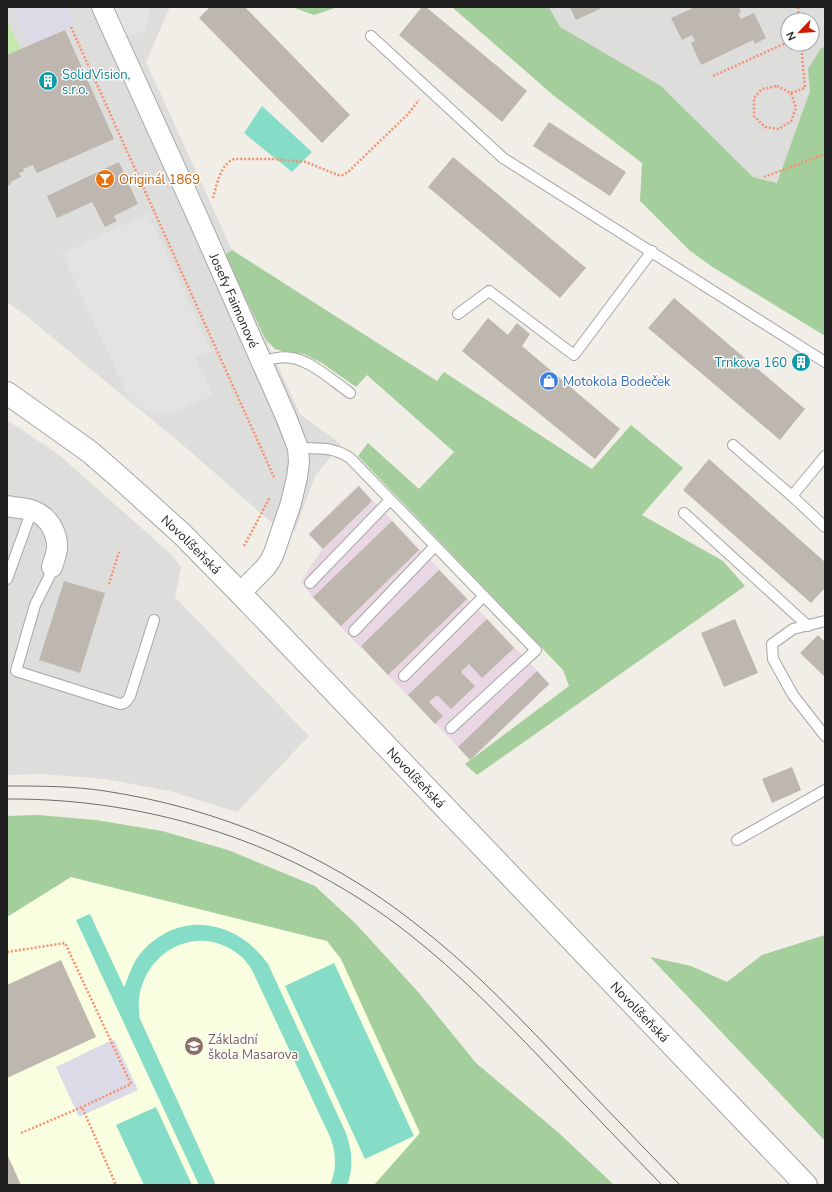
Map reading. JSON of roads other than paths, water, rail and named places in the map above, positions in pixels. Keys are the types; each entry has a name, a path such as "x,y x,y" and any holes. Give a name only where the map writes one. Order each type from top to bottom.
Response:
{"street":[{"name":"Josefy Faimonové","path":"102,7 198,218 286,417 298,448 299,462 297,477 291,503 274,553 265,568 240,593"},
{"name":"Novolíšeňská","path":"7,393 90,452 182,534 806,1185"},
{"path":"7,506 32,510 43,516 53,529 56,538 56,553 52,567"}],"lane":[{"path":"371,36 503,158 825,362"},
{"path":"458,314 489,291 574,355 652,251"},
{"path":"261,362 277,358 292,358 306,362 350,393"},
{"path":"733,445 825,527"},
{"path":"298,448 333,450 341,452 350,458 536,650 451,728"},
{"path":"792,496 825,456"},
{"path":"310,583 390,500"},
{"path":"7,579 32,510"},
{"path":"684,513 808,626"},
{"path":"354,631 435,546"},
{"path":"52,567 36,605 16,671 124,704 130,696 154,620"},
{"path":"404,676 484,596"},
{"path":"825,621 793,629 772,644 773,658 793,695 825,736"},
{"path":"737,840 825,790"}],"tram line":[{"path":"7,786 93,789 147,799 188,809 269,837 308,855 346,876 382,899 453,954 522,1021 680,1185"},
{"path":"7,799 61,801 115,807 168,818 220,832 270,851 318,875 365,902 409,934 445,964 480,997 662,1185"}],"place":[{"name":"SolidVision, s.r.o.","path":"48,81"},
{"name":"Originál 1869","path":"105,179"},
{"name":"Trnkova 160","path":"801,362"},
{"name":"Motokola Bodeček","path":"549,381"},
{"name":"Základní škola Masarova","path":"194,1046"}]}
